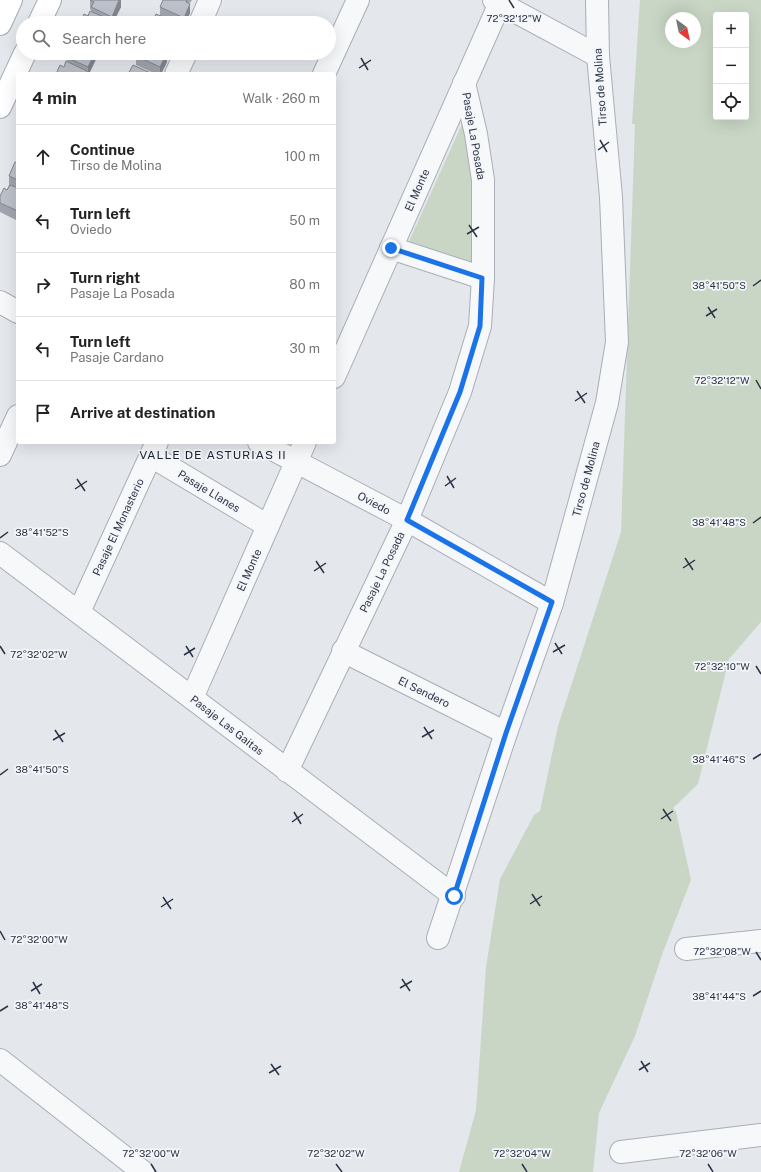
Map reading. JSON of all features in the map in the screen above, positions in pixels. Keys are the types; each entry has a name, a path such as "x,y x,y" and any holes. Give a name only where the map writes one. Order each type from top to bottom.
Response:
{"main road":[{"path":"0,24 11,0"},
{"path":"42,16 50,0"},
{"path":"16,72 22,60"},
{"path":"0,107 16,72"}],"street":[{"path":"203,16 210,0"},
{"path":"336,48 358,0"},
{"name":"Tirso de Molina","path":"438,938 454,896 506,733 552,602 607,403 617,342 611,196 598,56 597,0"},
{"path":"497,2 598,56"},
{"name":"El Monte","path":"336,372 464,84 497,2"},
{"path":"177,72 183,60"},
{"path":"325,72 330,60"},
{"name":"Pasaje La Posada","path":"287,771 343,651 407,520 462,384 480,326 483,180 476,134 464,84"},
{"path":"391,248 482,278"},
{"path":"0,302 16,311"},
{"path":"0,455 16,420"},
{"name":"Oviedo","path":"262,444 407,520 552,602"},
{"name":"El Monte","path":"192,698 304,444"},
{"name":"Pasaje Llanes","path":"154,449 268,526"},
{"name":"Pasaje El Monasterio","path":"79,612 154,449"},
{"name":"Pasaje Las Gaitas","path":"0,553 454,896"},
{"name":"El Sendero","path":"343,651 506,733"},
{"path":"686,949 761,942"},
{"path":"0,1060 143,1172"},
{"path":"621,1152 761,1135"}],"green space":[{"path":"640,0 761,0 761,622 729,659 698,784 673,808 676,812 691,880 663,952 635,1036 599,1113 593,1172 459,1172 476,1110 486,967 500,879 534,815 540,811 558,726 621,532 635,124 632,124"},
{"path":"463,122 474,187 473,273 407,246"}],"building":[{"path":"90,0 119,0 112,16 91,7 94,2"},
{"path":"163,0 187,0 186,2 190,4 185,16 180,16 160,7"},
{"path":"90,11 101,16 88,16"},
{"path":"72,60 92,60 88,67"},
{"path":"145,60 164,60 160,67"},
{"path":"66,61 87,71 57,72 60,65 64,67"},
{"path":"133,65 149,72 129,72"},
{"path":"15,162 16,162 16,179 9,176"},
{"path":"10,185 16,187 16,210 0,203 0,196 4,188 7,190"}],"district":[{"name":"VALLE DE ASTURIAS II","path":"213,455"}],"route":[{"path":"391,248 482,278 480,326 460,392 407,520 552,602 506,733 454,896"}]}
